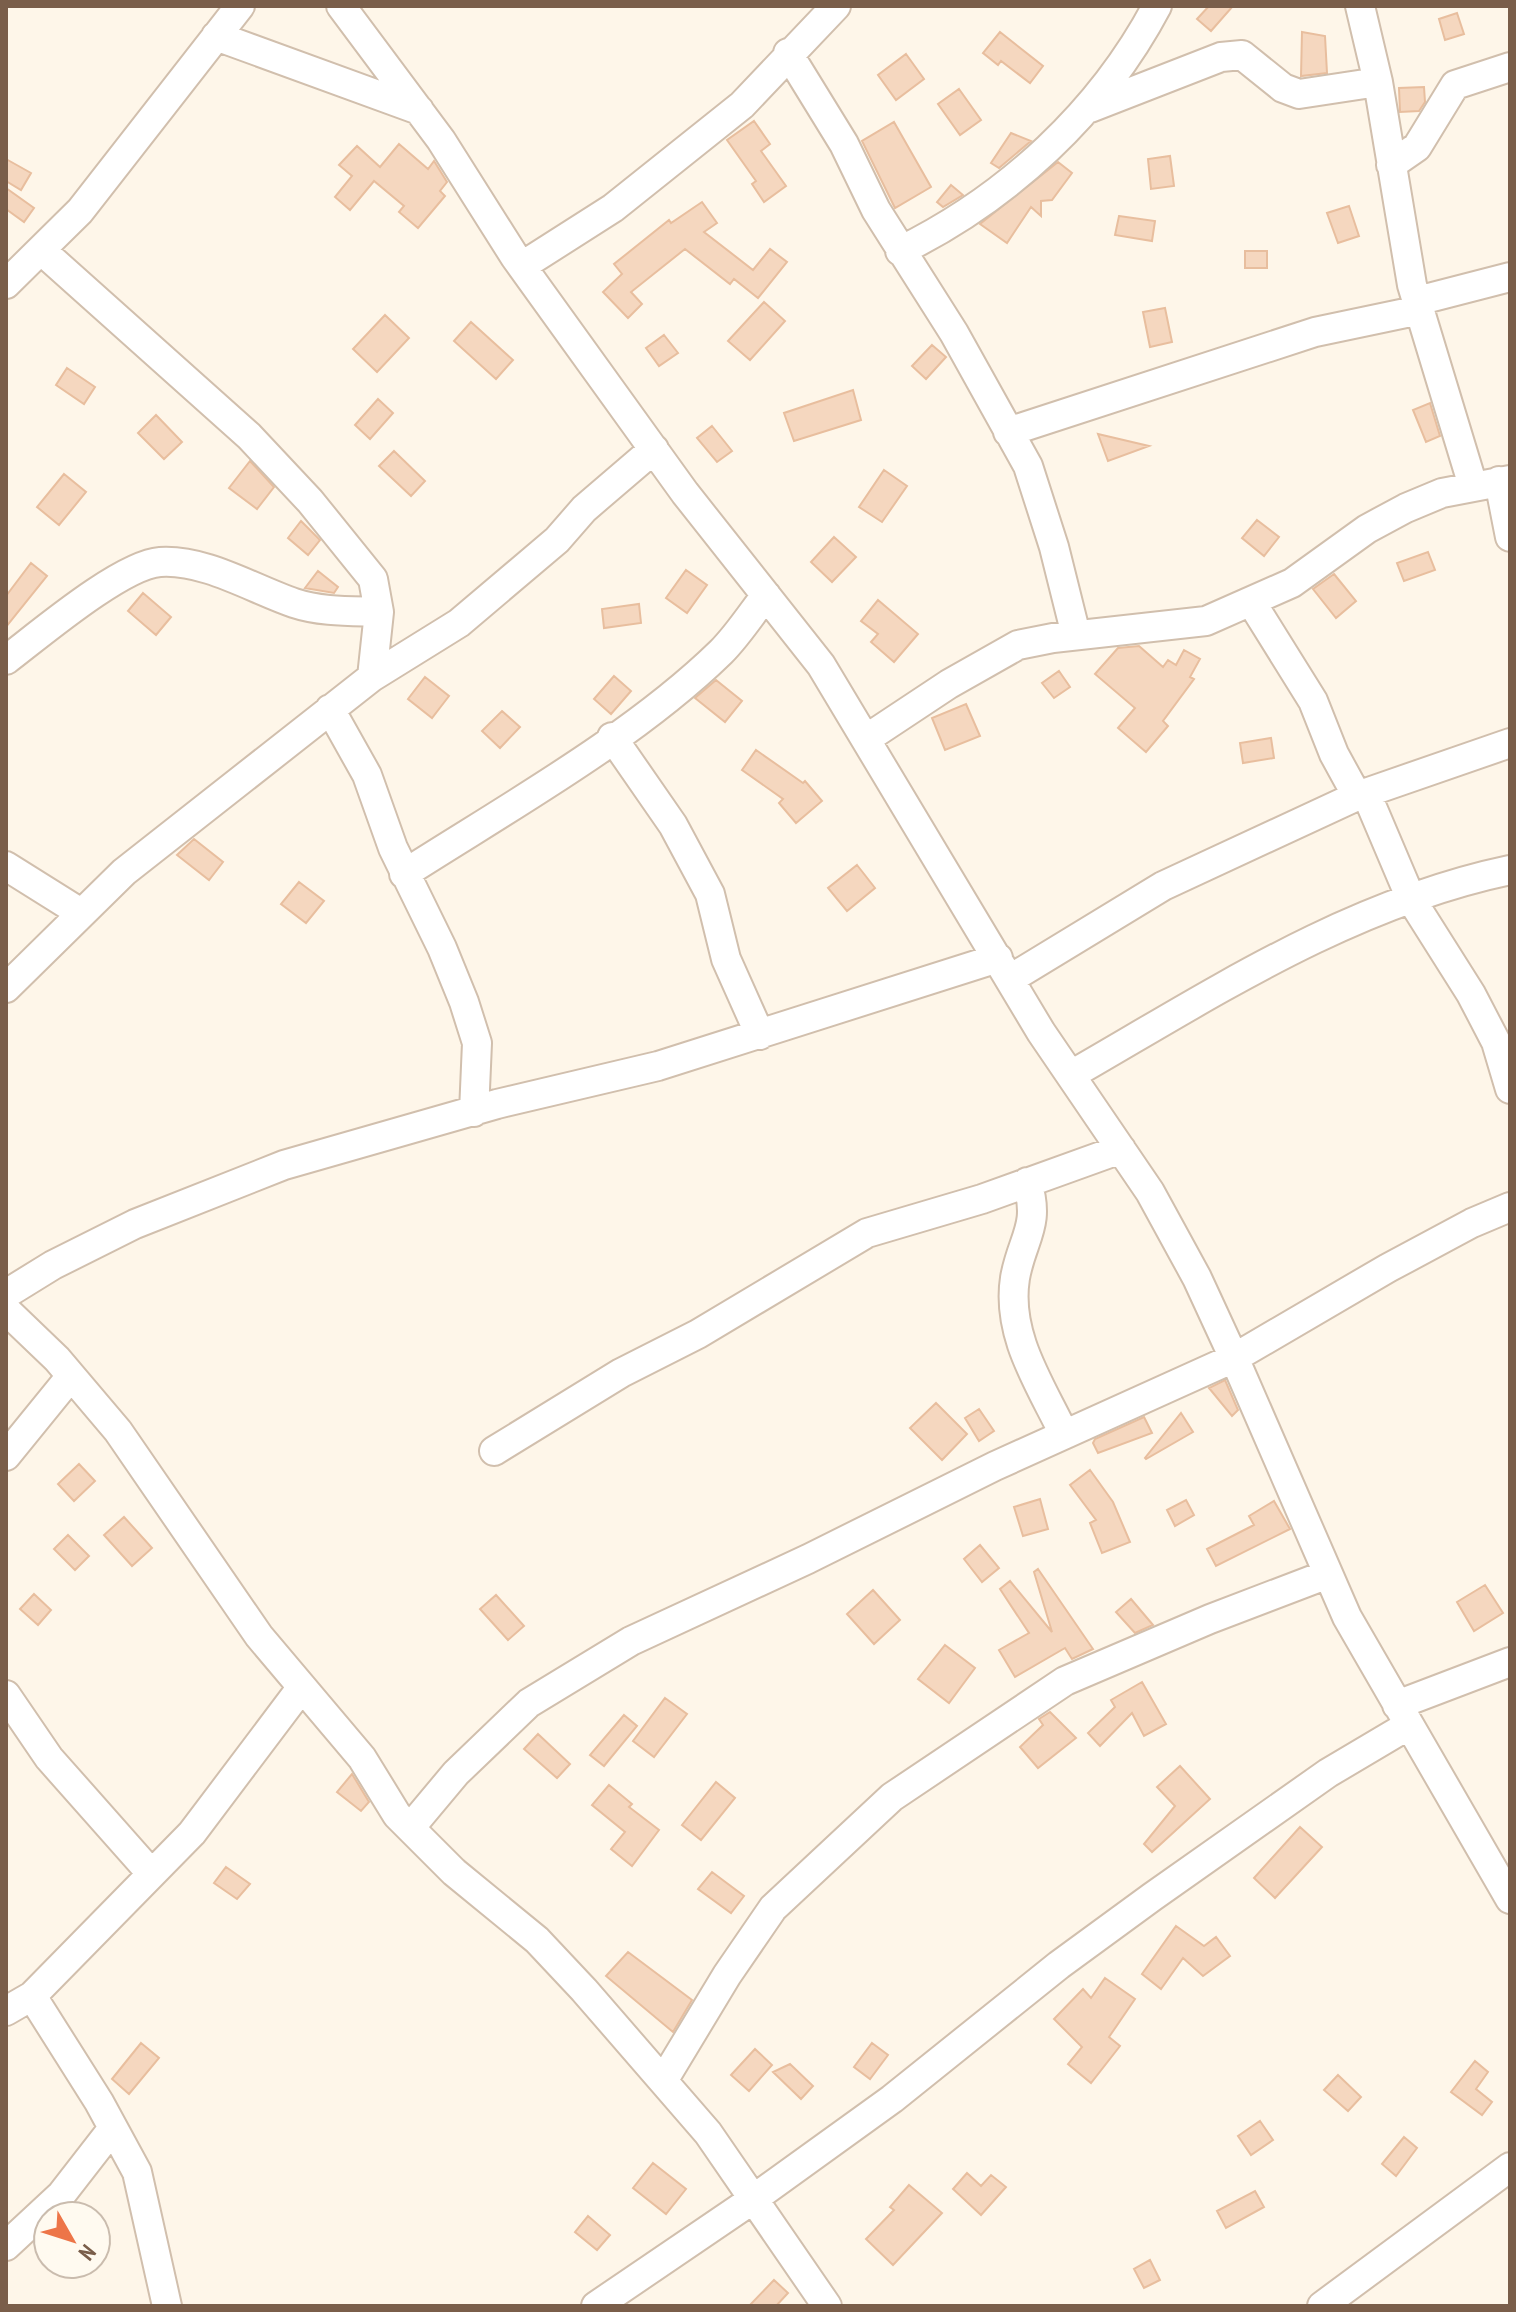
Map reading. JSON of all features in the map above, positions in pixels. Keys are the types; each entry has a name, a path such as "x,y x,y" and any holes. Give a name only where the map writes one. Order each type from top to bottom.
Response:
{"street":[{"path":"6,284 80,211 240,6"},
{"path":"341,6 419,110 522,266 654,449 821,665 1004,968 1150,1192 1197,1278 1347,1617 1510,1899"},
{"path":"522,266 613,208 742,105 788,53 805,17 836,6"},
{"path":"900,251 962,215 1033,163 1110,84 1157,6"},
{"path":"1360,6 1378,82 1419,305 1494,482 1510,537"},
{"path":"216,36 419,110"},
{"path":"788,53 844,144 900,251 954,333 1028,466 1054,547 1076,635"},
{"path":"1086,109 1221,57 1242,55 1283,88 1299,94 1378,82"},
{"path":"1391,165 1417,147 1455,85 1510,67"},
{"path":"41,250 195,384 300,490 373,579 379,612 372,677"},
{"path":"1008,432 1315,332 1510,277"},
{"path":"6,988 124,872 372,677 459,623 548,549 584,509 654,449"},
{"path":"866,739 949,684 1018,645 1076,635 1206,621 1292,583 1367,529 1406,508 1494,482"},
{"path":"6,660 116,581 157,562 181,564 296,604 331,611 379,612"},
{"path":"404,874 612,737 722,651 766,595"},
{"path":"1252,603 1313,701 1334,754 1362,795 1411,899 1478,1006 1496,1042 1510,1089"},
{"path":"330,709 367,775 404,874 442,948 477,1043 474,1112"},
{"path":"612,737 673,825 710,894 726,959 760,1035"},
{"path":"6,1294 53,1265 135,1224 284,1165 474,1112 658,1066 1004,968 1163,886 1362,795 1510,743"},
{"path":"6,866 81,913"},
{"path":"1071,1075 1268,960 1411,899 1467,879 1510,870"},
{"path":"494,1451 621,1373 698,1334 867,1233 982,1199 1121,1149"},
{"path":"1027,1182 1034,1214 1015,1277 1017,1338 1064,1434"},
{"path":"410,1828 456,1773 529,1703 631,1641 1064,1434 1234,1358 1388,1268 1472,1223 1510,1207"},
{"path":"6,1310 71,1376 118,1431 251,1625 362,1758 397,1815 454,1872 537,1940 663,2081 708,2133 827,2306"},
{"path":"6,1456 71,1376"},
{"path":"663,2081 727,1975 773,1908 892,1797 1065,1681 1210,1619 1328,1574"},
{"path":"596,2306 752,2200 892,2099 1059,1965 1328,1773 1403,1715 1510,1662"},
{"path":"167,2306 137,2172 113,2128 15,1999 192,1833 302,1687"},
{"path":"6,1695 49,1758 150,1872"},
{"path":"6,2246 61,2195 113,2128"},
{"path":"1322,2306 1510,2167"}],"building":[{"path":"1209,6 1233,6 1211,31 1197,19"},
{"path":"1457,13 1464,34 1445,40 1439,19"},
{"path":"1000,32 1043,66 1030,83 1001,61 998,65 983,53"},
{"path":"1302,32 1325,36 1327,73 1301,76"},
{"path":"906,54 924,79 896,100 878,75"},
{"path":"1424,87 1425,102 1419,111 1400,112 1399,88"},
{"path":"959,89 981,120 960,135 938,104"},
{"path":"754,121 770,144 761,151 786,186 764,202 752,184 756,181 727,140"},
{"path":"894,122 931,187 895,208 862,141"},
{"path":"1011,133 1031,141 999,168 991,163"},
{"path":"399,144 428,169 434,161 447,182 440,191 445,196 418,228 399,212 404,206 374,181 350,210 335,197 352,176 339,165 357,146 380,167"},
{"path":"1170,156 1174,186 1151,189 1148,159"},
{"path":"6,159 31,173 21,190 6,181"},
{"path":"1058,162 1072,173 1052,200 1041,201 1041,216 1031,207 1007,243 980,224"},
{"path":"951,185 963,195 943,207 937,202"},
{"path":"6,188 34,208 24,222 6,209"},
{"path":"702,202 717,223 704,232 753,270 770,249 787,262 758,298 734,279 730,284 685,249 631,292 642,304 628,318 603,292 622,274 614,264 669,220 671,223"},
{"path":"1349,206 1359,236 1338,243 1327,213"},
{"path":"1119,216 1155,221 1152,241 1115,235"},
{"path":"1245,251 1267,251 1267,268 1245,268"},
{"path":"764,302 785,321 750,360 728,341"},
{"path":"1165,308 1172,342 1150,347 1143,312"},
{"path":"385,315 409,338 377,372 353,349"},
{"path":"471,322 513,360 496,379 454,341"},
{"path":"664,335 678,353 659,366 646,348"},
{"path":"932,345 946,357 926,379 912,366"},
{"path":"67,368 95,387 84,404 56,385"},
{"path":"853,390 861,420 794,441 784,413"},
{"path":"378,399 393,413 370,439 355,425"},
{"path":"1430,403 1440,436 1426,442 1413,410"},
{"path":"156,415 182,442 164,459 138,433"},
{"path":"712,426 732,451 717,462 697,438"},
{"path":"1098,434 1149,446 1108,461"},
{"path":"394,451 425,481 411,496 379,466"},
{"path":"250,461 274,487 257,509 229,488"},
{"path":"884,470 907,486 882,522 859,507"},
{"path":"64,474 86,492 59,525 37,507"},
{"path":"1257,520 1279,537 1264,556 1242,538"},
{"path":"301,521 320,540 308,555 288,538"},
{"path":"834,537 856,557 832,582 811,562"},
{"path":"1428,552 1435,570 1404,581 1397,563"},
{"path":"31,563 47,576 6,627 6,596"},
{"path":"686,570 707,585 687,613 666,598"},
{"path":"318,571 338,587 334,593 305,588"},
{"path":"1334,574 1356,601 1336,618 1313,589"},
{"path":"143,593 171,617 156,635 128,611"},
{"path":"878,600 918,634 894,662 871,642 878,634 861,621"},
{"path":"639,604 641,623 604,628 602,609"},
{"path":"1139,646 1163,667 1168,660 1176,665 1184,650 1200,659 1190,677 1194,679 1163,721 1168,726 1146,752 1118,728 1135,708 1095,674 1118,648"},
{"path":"1059,671 1070,687 1054,698 1042,683"},
{"path":"614,676 631,691 611,714 594,699"},
{"path":"425,677 449,696 432,718 408,699"},
{"path":"716,680 742,701 725,722 695,698"},
{"path":"966,704 980,736 945,750 932,718"},
{"path":"502,711 520,727 500,748 482,731"},
{"path":"1271,738 1274,758 1243,763 1240,743"},
{"path":"756,750 803,783 805,781 822,801 796,823 779,803 783,799 742,770"},
{"path":"194,839 223,862 209,880 177,855"},
{"path":"857,865 875,888 847,911 828,888"},
{"path":"299,882 324,901 306,923 281,904"},
{"path":"1225,1380 1238,1410 1232,1416 1209,1388"},
{"path":"936,1403 967,1434 942,1460 910,1428"},
{"path":"979,1409 994,1431 979,1441 965,1418"},
{"path":"1181,1413 1193,1432 1146,1459 1145,1458"},
{"path":"1144,1417 1152,1433 1098,1453 1093,1443 1095,1439"},
{"path":"79,1464 95,1481 74,1501 58,1484"},
{"path":"1090,1470 1113,1502 1130,1542 1102,1553 1090,1523 1096,1520 1070,1485"},
{"path":"1040,1499 1048,1529 1023,1536 1014,1507"},
{"path":"1186,1500 1194,1515 1175,1526 1167,1510"},
{"path":"1274,1501 1290,1529 1216,1566 1207,1549 1254,1525 1249,1516"},
{"path":"124,1517 152,1548 132,1566 104,1535"},
{"path":"68,1535 89,1556 75,1570 54,1549"},
{"path":"980,1545 999,1568 982,1582 964,1559"},
{"path":"1038,1569 1093,1649 1072,1659 1065,1648 1015,1677 999,1650 1029,1633 1000,1589 1010,1581 1052,1632 1034,1572"},
{"path":"1485,1585 1503,1613 1474,1631 1457,1602"},
{"path":"873,1590 900,1620 874,1644 847,1614"},
{"path":"34,1594 51,1610 38,1625 20,1609"},
{"path":"496,1595 524,1626 508,1640 480,1609"},
{"path":"1131,1599 1153,1625 1135,1633 1116,1612"},
{"path":"945,1645 975,1668 949,1703 918,1679"},
{"path":"1142,1682 1166,1724 1144,1736 1132,1713 1100,1746 1088,1733 1115,1707 1111,1700"},
{"path":"665,1698 687,1714 654,1757 633,1741"},
{"path":"1050,1712 1076,1738 1038,1768 1020,1747 1043,1725 1039,1719"},
{"path":"624,1715 637,1726 604,1766 590,1755"},
{"path":"538,1734 570,1764 557,1778 524,1749"},
{"path":"1180,1766 1210,1799 1152,1852 1144,1844 1175,1806 1157,1787"},
{"path":"352,1774 369,1802 361,1811 337,1792"},
{"path":"716,1782 735,1798 701,1840 682,1825"},
{"path":"609,1785 632,1804 629,1807 659,1830 632,1866 611,1849 625,1832 592,1805"},
{"path":"1300,1827 1322,1847 1275,1898 1254,1878"},
{"path":"226,1867 250,1884 237,1899 214,1883"},
{"path":"712,1872 744,1896 731,1913 698,1889"},
{"path":"1176,1926 1204,1946 1216,1937 1230,1956 1203,1976 1183,1958 1161,1989 1142,1974"},
{"path":"628,1952 692,2000 673,2032 606,1976"},
{"path":"1105,1978 1135,1999 1109,2037 1120,2046 1091,2083 1068,2064 1082,2047 1054,2019 1083,1989 1091,1998"},
{"path":"141,2043 159,2058 129,2094 112,2079"},
{"path":"872,2043 888,2055 870,2079 854,2067"},
{"path":"755,2049 772,2065 749,2091 731,2075"},
{"path":"1475,2061 1488,2072 1476,2089 1492,2102 1482,2115 1451,2092"},
{"path":"790,2064 813,2086 801,2099 773,2072"},
{"path":"1338,2075 1361,2097 1348,2111 1324,2090"},
{"path":"1260,2121 1273,2140 1251,2155 1238,2136"},
{"path":"1404,2137 1417,2148 1396,2176 1382,2164"},
{"path":"653,2163 686,2189 666,2214 633,2188"},
{"path":"967,2173 981,2186 991,2175 1006,2187 981,2215 953,2189"},
{"path":"909,2185 942,2213 893,2265 866,2239 894,2210 890,2207"},
{"path":"1255,2191 1264,2207 1226,2228 1217,2211"},
{"path":"588,2216 610,2235 597,2250 575,2232"},
{"path":"1150,2260 1160,2280 1144,2288 1134,2269"},
{"path":"774,2280 788,2293 776,2306 749,2306"}]}
